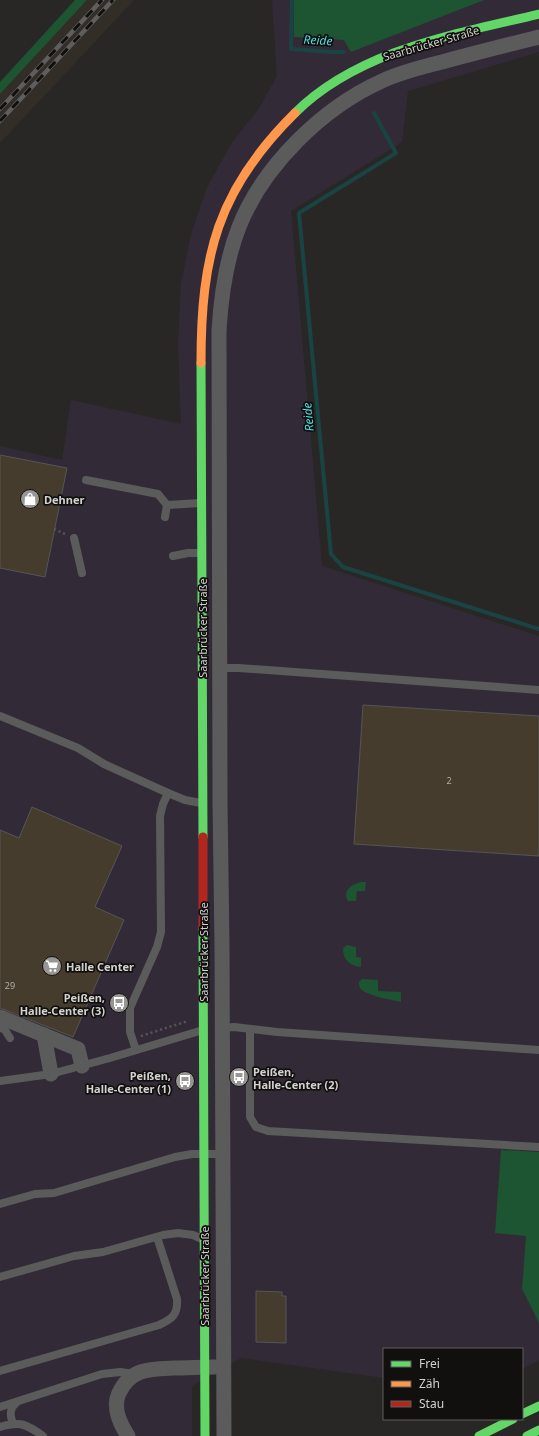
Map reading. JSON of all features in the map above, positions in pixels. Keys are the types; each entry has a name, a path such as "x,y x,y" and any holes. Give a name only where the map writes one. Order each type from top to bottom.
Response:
{"street":[{"name":"Saarbrücker Straße","path":"224,1436 220,668 201,331 204,286 213,242 221,219 242,177 254,158 283,124 300,108 337,79 398,51 539,14"},
{"name":"Saarbrücker Straße","path":"205,1436 201,553 210,502 222,289 230,253 239,226 261,186 286,153 313,126 346,100 383,81 421,67 539,37"},
{"path":"3,1020 44,1035 78,1050 82,1066"},
{"path":"44,1035 51,1074"},
{"path":"128,1436 122,1427 118,1416 117,1397 122,1387 135,1374 154,1368 224,1367"},
{"path":"523,1414 539,1406"},
{"path":"479,1436 511,1420"},
{"path":"527,1436 539,1430"}],"lane":[{"path":"86,480 158,494 167,505 165,516"},
{"path":"167,505 210,502"},
{"path":"74,538 82,573"},
{"path":"173,556 188,553 201,553"},
{"path":"220,668 238,668 539,690"},
{"path":"0,716 78,748 104,764 185,800 202,803 220,803"},
{"path":"136,1050 130,1032 130,1008 157,947 161,932 160,816 168,793"},
{"path":"3,1020 5,1030 10,1038"},
{"path":"0,1081 51,1074 203,1030 234,1027 250,1030 539,1050"},
{"path":"250,1030 250,1117 256,1127 268,1131 539,1147"},
{"path":"0,1204 35,1194 54,1193 175,1157 223,1154"},
{"path":"0,1278 74,1256 103,1252 160,1236 178,1233 193,1235 204,1240"},
{"path":"0,1371 158,1325 171,1318 177,1310 177,1299 160,1236"},
{"path":"0,1407 102,1374 120,1372 135,1374"},
{"path":"12,1423 10,1414 12,1408 16,1403 22,1400"},
{"path":"0,1427 12,1423 20,1423 44,1436"}],"path":[{"path":"190,1020 190,1034"}],"shaded area":[{"path":"87,0 134,0 0,143 0,94"},
{"path":"272,0 539,0 539,52 408,91 402,142 291,211 322,566 539,636 539,1360 523,1368 523,1348 383,1348 383,1378 241,1358 192,1386 192,1436 0,1436 0,446 62,460 71,400 181,424 178,343 181,284 191,234 207,188 231,144 260,107 277,76"}],"green space":[{"path":"75,0 87,0 0,94 0,82"},
{"path":"294,0 484,0 351,52 344,40 294,37"},
{"path":"366,882 365,891 357,891 356,901 348,901 346,894 349,888 354,884"},
{"path":"347,945 356,947 356,957 361,958 361,967 350,964 344,956 343,948"},
{"path":"362,979 378,980 378,991 401,992 401,1002 379,997 363,991 359,984"},
{"path":"501,1150 539,1152 539,1323 522,1289 526,1236 495,1233"}],"building":[{"name":"Dehner","path":"0,455 67,468 45,577 0,568"},
{"path":"363,705 539,716 539,856 354,844"},
{"name":"Halle Center","path":"32,807 122,846 95,907 124,920 73,1037 0,1008 0,830 19,838"},
{"path":"256,1291 282,1292 282,1296 286,1296 286,1343 256,1342"}],"waterway":[{"name":"Reide","path":"292,0 291,49 344,52"},
{"name":"Reide","path":"374,113 396,153 299,213 331,554 343,567 539,629"}],"railway":[{"path":"0,109 102,0"},
{"path":"0,121 113,0"}],"traffic: fast":[{"path":"295,113 320,91 348,74 378,59 410,47 442,38 539,14"},
{"path":"201,363 203,837"},
{"path":"203,929 205,1436"},
{"path":"523,1414 539,1406"},
{"path":"479,1436 511,1420"},
{"path":"527,1436 539,1430"}],"traffic: slow":[{"path":"201,363 205,290 210,257 219,227 231,198 247,170 269,141 295,113"}],"traffic: jam":[{"path":"203,837 203,929"}],"place":[{"name":"Dehner","path":"30,499"},
{"name":"Halle Center","path":"52,966"},
{"name":"Peißen, Halle-Center (3)","path":"119,1003"},
{"name":"Peißen, Halle-Center (2)","path":"239,1077"},
{"name":"Peißen, Halle-Center (1)","path":"185,1081"}]}
